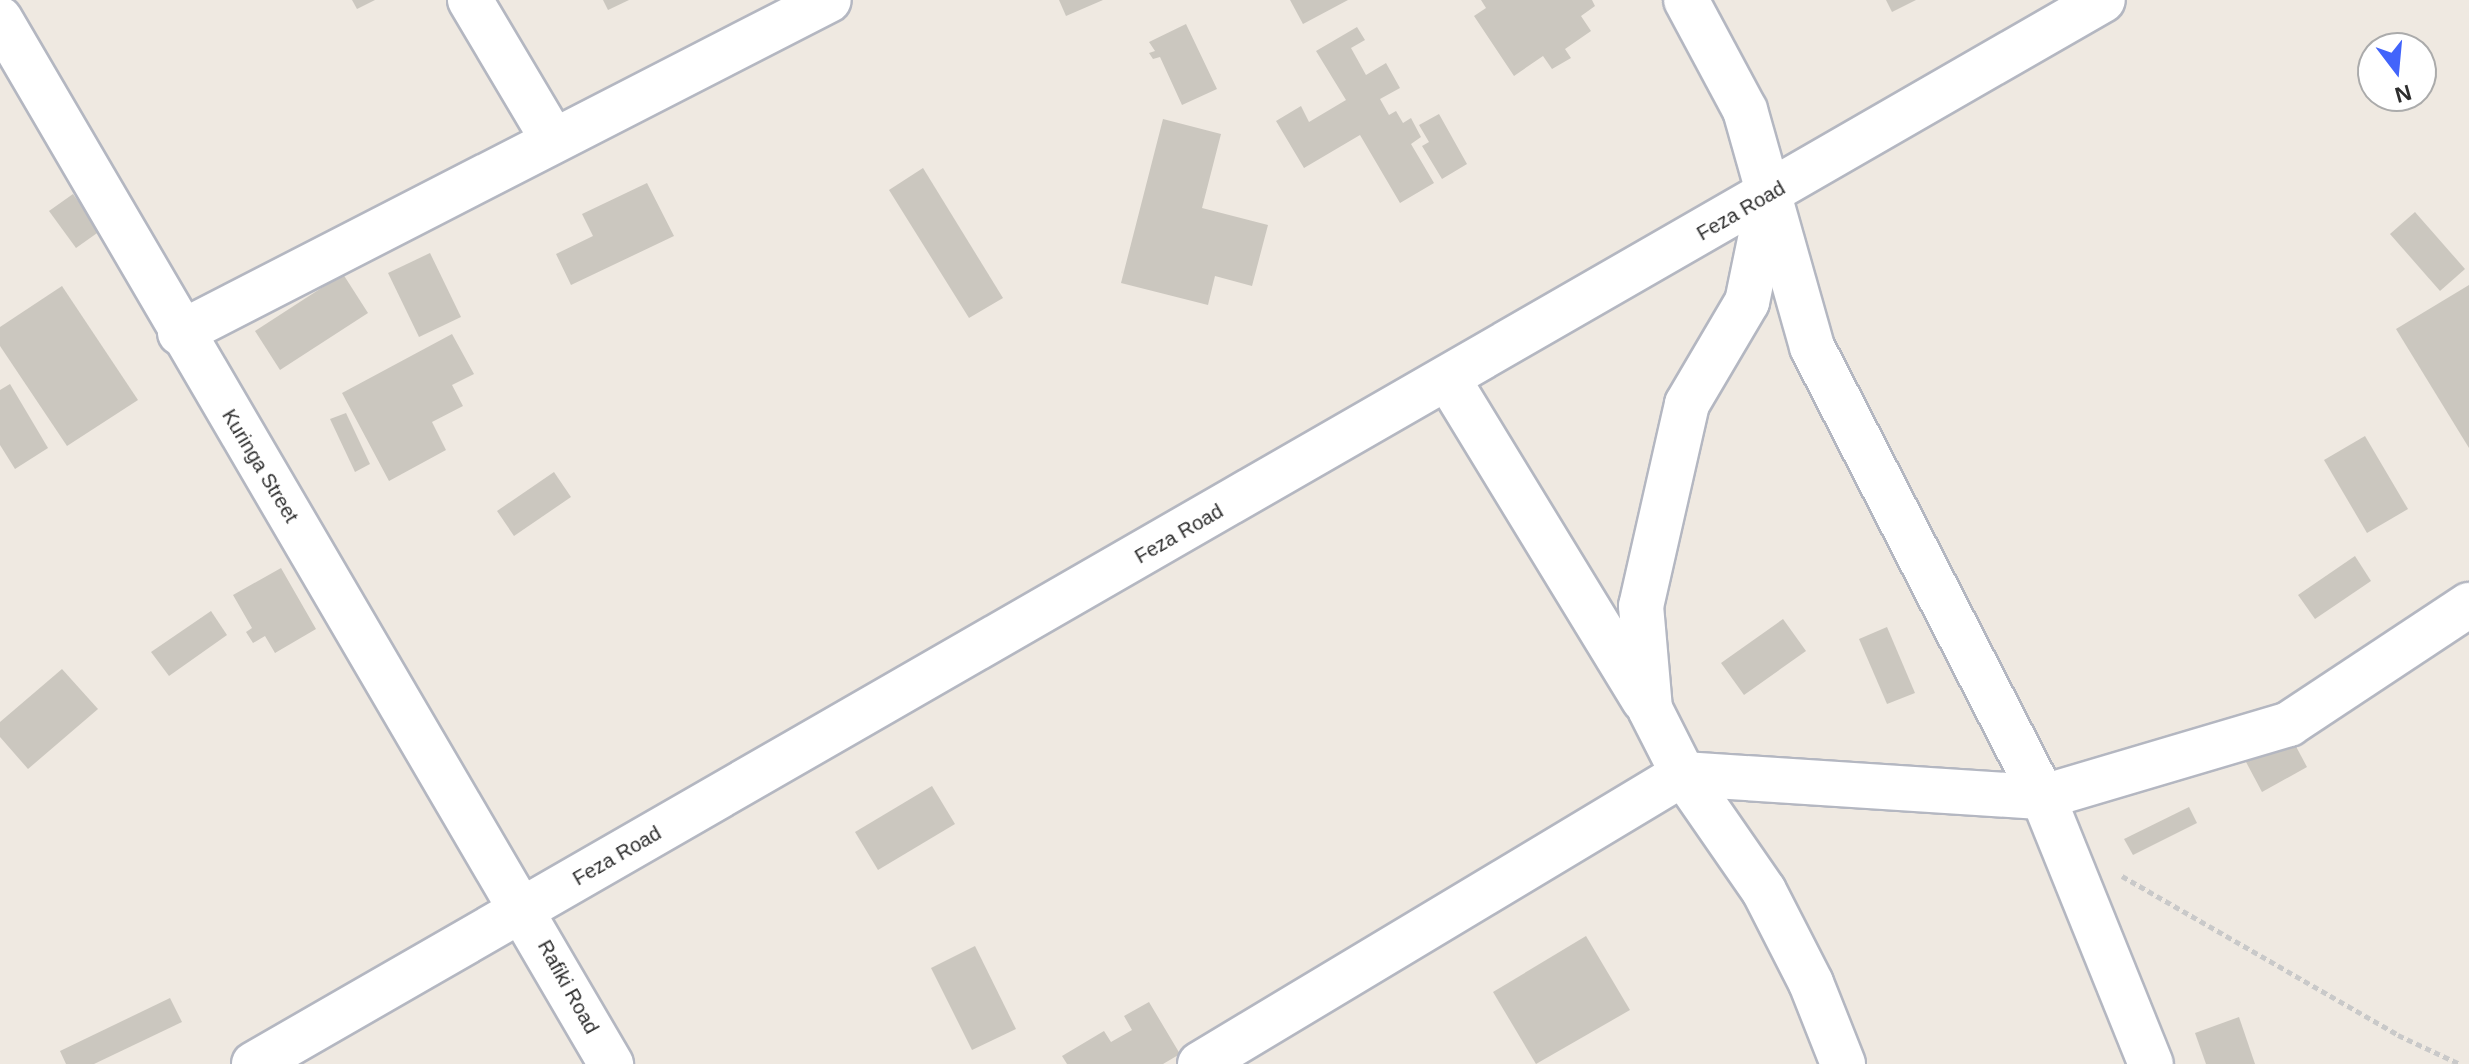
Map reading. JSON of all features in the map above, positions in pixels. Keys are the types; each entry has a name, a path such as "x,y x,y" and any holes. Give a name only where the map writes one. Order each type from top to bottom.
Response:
{"street":[{"path":"470,0 552,138"},
{"path":"180,333 552,138 829,0"},
{"path":"1686,0 1745,110 1812,347 2043,797 2151,1064"},
{"name":"Feza Road","path":"254,1064 1770,195 2103,0"},
{"name":"Kuringa Street","path":"0,19 180,333 525,910"},
{"path":"1650,709 1641,606 1683,420 1687,404 1747,302 1770,195"},
{"path":"1448,379 1650,709 1683,774 1764,891 1811,983 1843,1064"},
{"path":"1210,1062 1683,774 2043,797 2289,724 2469,605"},
{"name":"Rafiki Road","path":"525,910 611,1064"}],"path":[{"path":"2061,841 2398,1035 2460,1064"}],"building":[{"path":"352,0 375,0 357,9"},
{"path":"603,0 629,0 608,10"},
{"path":"1059,0 1103,0 1066,16"},
{"path":"1290,0 1348,0 1303,24"},
{"path":"1481,0 1592,0 1595,6 1581,16 1591,31 1565,49 1571,58 1552,69 1543,56 1514,76 1474,16 1486,8"},
{"path":"1886,0 1916,0 1892,12"},
{"path":"1186,24 1217,89 1182,105 1160,57 1153,59 1149,53 1155,51 1149,42"},
{"path":"1357,27 1365,40 1351,48 1366,75 1386,63 1400,88 1380,99 1389,115 1396,111 1403,123 1411,118 1421,137 1411,144 1434,183 1400,203 1360,135 1304,168 1276,121 1301,106 1309,122 1346,100 1316,51"},
{"path":"1439,114 1467,164 1442,179 1422,146 1429,142 1419,125"},
{"path":"1163,119 1221,134 1202,208 1268,225 1252,286 1215,276 1208,305 1121,283"},
{"path":"923,168 1003,298 969,318 889,190"},
{"path":"647,183 674,236 571,285 556,254 593,236 582,214"},
{"path":"73,194 100,231 76,248 49,211"},
{"path":"2415,212 2465,269 2440,291 2390,234"},
{"path":"430,253 461,317 419,337 388,273"},
{"path":"343,274 368,313 280,370 255,331"},
{"path":"2469,285 2469,448 2396,329"},
{"path":"62,286 138,400 67,446 0,346 0,327"},
{"path":"452,334 474,374 452,385 463,406 432,422 446,450 389,481 342,393"},
{"path":"10,384 48,448 15,469 0,445 0,390"},
{"path":"346,413 370,464 355,472 330,419"},
{"path":"2365,436 2408,509 2367,533 2324,460"},
{"path":"554,472 571,497 514,536 497,511"},
{"path":"2355,556 2371,581 2315,619 2298,595"},
{"path":"281,568 316,629 275,653 265,636 253,643 246,632 252,628 233,595"},
{"path":"211,611 227,635 169,676 151,652"},
{"path":"1783,619 1806,651 1744,695 1721,663"},
{"path":"1887,627 1915,693 1887,704 1859,639"},
{"path":"62,669 98,709 28,769 0,737 0,722"},
{"path":"2291,737 2307,767 2262,792 2246,762"},
{"path":"932,786 955,824 878,870 855,832"},
{"path":"2189,807 2197,823 2133,855 2124,839"},
{"path":"1586,936 1630,1010 1536,1064 1493,992"},
{"path":"975,946 1016,1029 972,1050 931,968"},
{"path":"170,998 182,1022 94,1064 66,1064 60,1051"},
{"path":"1149,1002 1180,1054 1163,1064 1067,1064 1062,1056 1104,1031 1111,1042 1132,1030 1124,1016"},
{"path":"2239,1017 2255,1064 2206,1064 2195,1033"}]}
